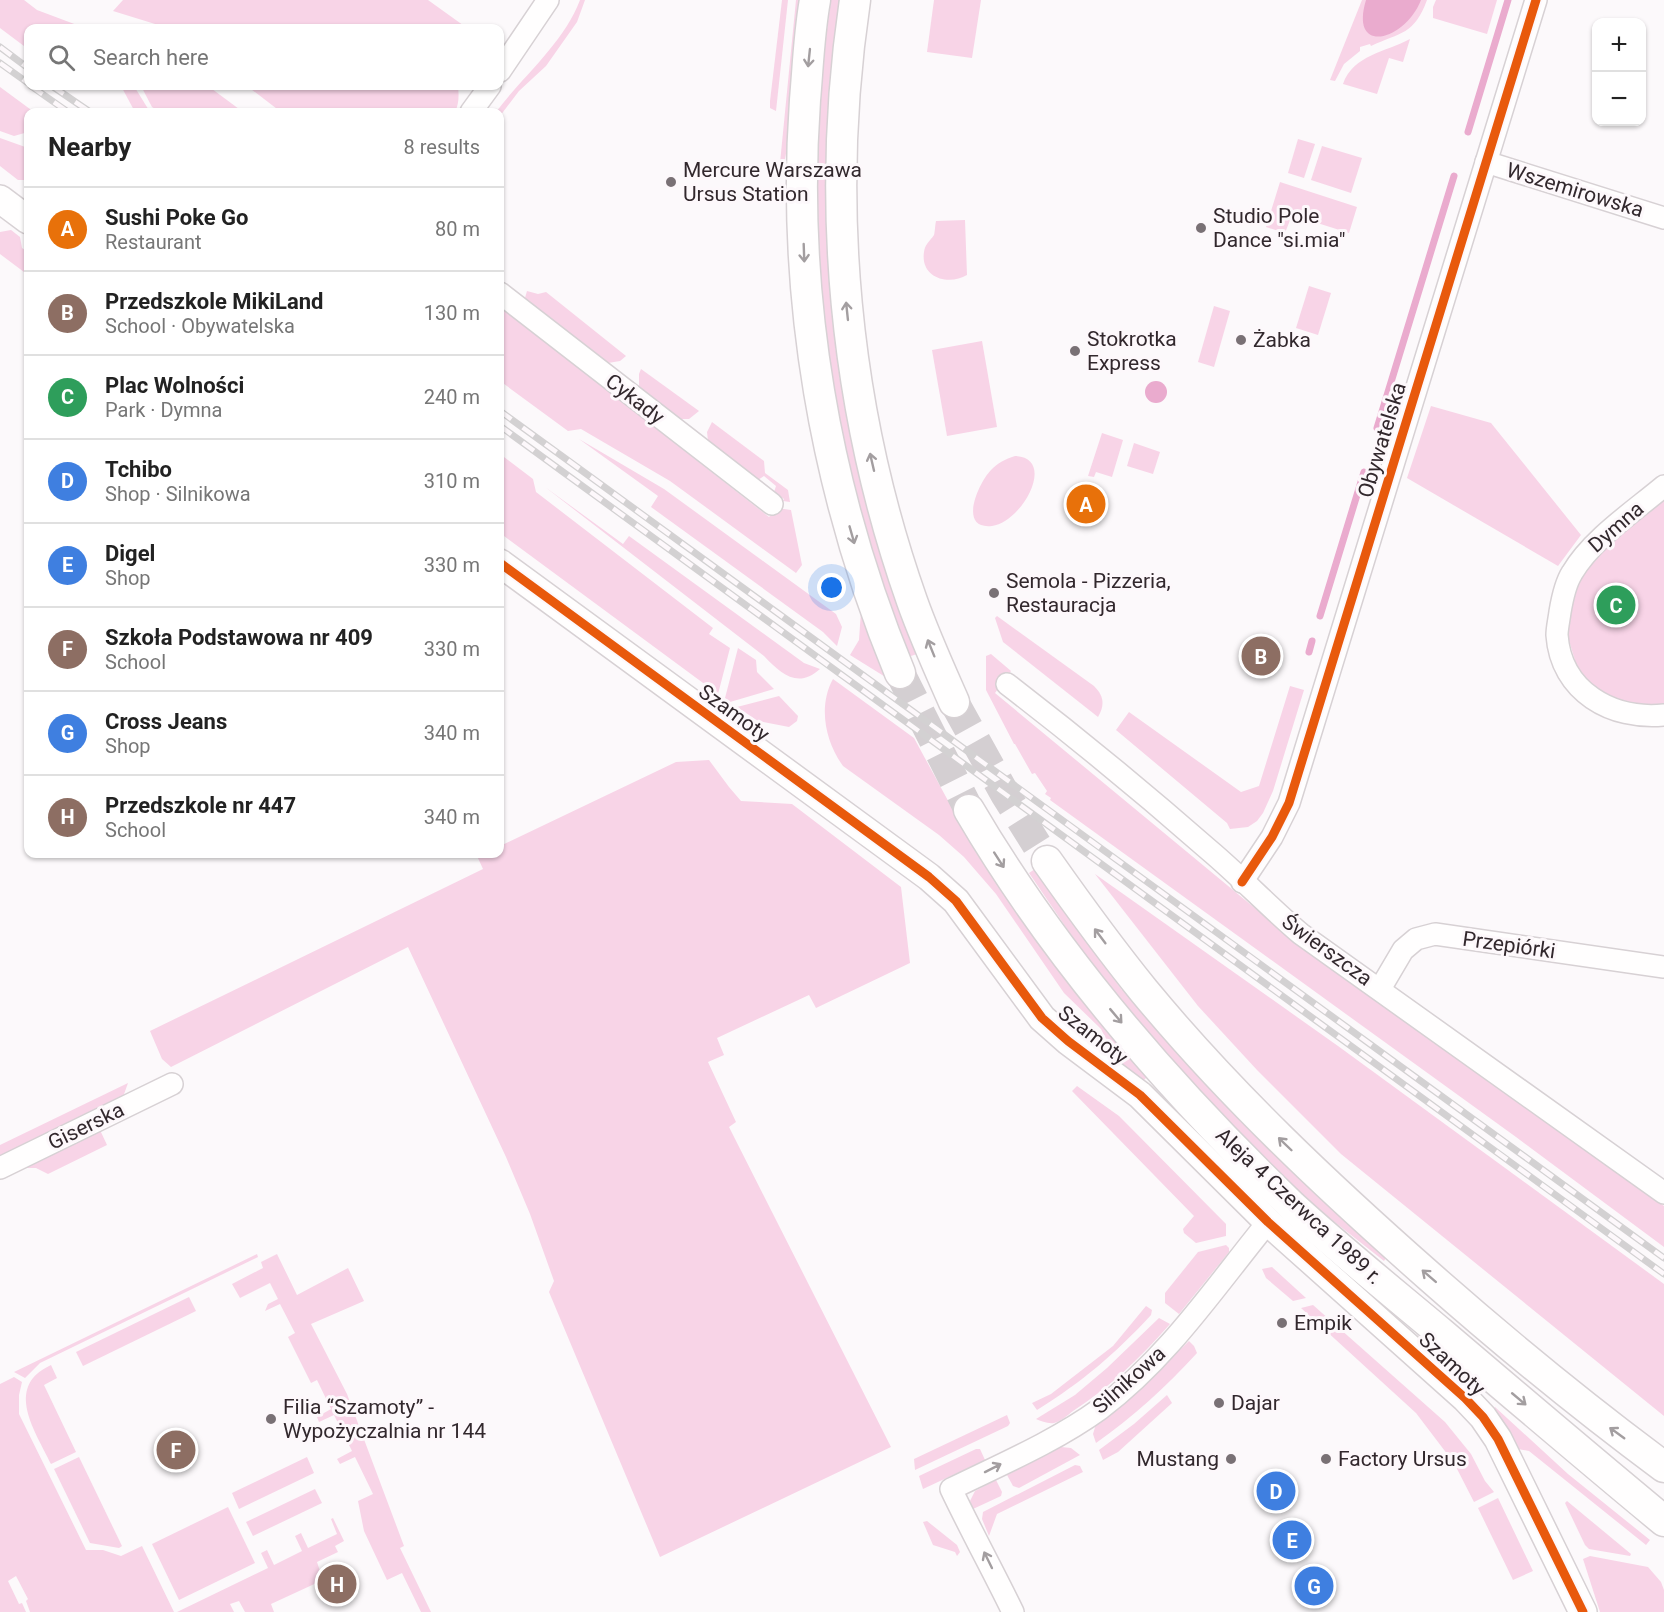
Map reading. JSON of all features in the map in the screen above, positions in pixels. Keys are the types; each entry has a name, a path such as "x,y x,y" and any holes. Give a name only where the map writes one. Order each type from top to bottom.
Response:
{"main road":[{"path":"815,0 803,136 802,199 804,267 816,376 826,433 851,534 886,640 900,673"},
{"path":"855,0 842,105 841,169 844,282 854,369 864,430 895,549 912,602 954,702"},
{"name":"Aleja 4 Czerwca 1989 r.","path":"969,810 998,858 1090,986 1156,1064 1222,1136 1302,1214 1664,1521"},
{"name":"Aleja 4 Czerwca 1989 r.","path":"1047,861 1145,993 1193,1048 1344,1202 1473,1315 1602,1422 1664,1467"}],"street":[{"path":"504,65 548,0"},
{"name":"Obywatelska","path":"1242,882 1272,837 1289,803 1536,0"},
{"path":"474,108 487,90"},
{"name":"Wszemirowska","path":"1486,162 1664,218"},
{"path":"0,199 24,217"},
{"name":"Cykady","path":"504,296 772,504"},
{"name":"Dymna","path":"1664,486 1585,552 1570,576 1561,606 1557,634 1563,662 1570,676 1583,691 1600,704 1620,713 1648,717 1664,715"},
{"name":"Szamoty","path":"504,566 957,901 1042,1018 1068,1041 1140,1095 1268,1222 1450,1384 1483,1417 1498,1439 1583,1612"},
{"name":"Świerszcza","path":"1007,684 1107,762 1301,934 1664,1193"},
{"name":"Przepiórki","path":"1380,989 1403,950 1416,939 1435,934 1664,967"},
{"name":"Giserska","path":"0,1168 172,1084"},
{"name":"Silnikowa","path":"1014,1612 983,1550 969,1529 951,1489 1035,1447 1099,1410 1156,1359 1268,1222"}],"shaded area":[{"path":"0,0 24,0 37,10 74,24 24,24 24,46 0,28"},
{"path":"123,0 428,0 461,24 155,24 113,11"},
{"path":"580,0 585,0 577,22 546,66 519,91 504,111 504,108 499,108 542,59 573,16"},
{"path":"782,0 788,0 776,111 770,108 770,101"},
{"path":"796,0 802,0 789,138 784,164 780,163"},
{"path":"831,0 841,0 829,101 826,163 831,309 844,406 865,501 888,575 917,654 908,657 862,523 846,459 825,329 819,263 818,132"},
{"path":"934,0 981,0 972,58 927,52"},
{"path":"1362,0 1427,0 1417,20 1405,31 1371,46 1370,44 1360,47 1360,51 1344,64 1335,81 1330,80"},
{"path":"1366,0 1421,0 1403,25 1392,33 1381,36 1372,35 1365,29 1363,18"},
{"path":"1436,0 1497,0 1487,34 1433,18 1433,7"},
{"path":"1410,39 1403,62 1389,58 1377,94 1343,84 1348,74 1362,60"},
{"path":"0,87 29,108 24,108 24,133 14,136 0,131"},
{"path":"123,90 136,90 148,108 133,108"},
{"path":"143,90 213,90 238,108 154,108"},
{"path":"252,90 458,90 456,108 276,108"},
{"path":"0,138 24,147 24,180 18,180 0,166"},
{"path":"1298,139 1315,144 1304,178 1288,173"},
{"path":"1322,146 1362,158 1351,193 1311,180"},
{"path":"1280,182 1357,207 1349,233 1292,215 1285,233 1266,227"},
{"path":"965,220 967,275 952,280 931,274 924,261 925,249 934,235 936,221"},
{"path":"11,230 20,237 24,249 24,272 0,254 0,232"},
{"path":"1309,286 1331,293 1318,335 1296,328"},
{"path":"527,291 538,294 546,292 626,356 620,361 608,363 525,298"},
{"path":"1214,306 1230,311 1214,367 1198,362"},
{"path":"504,309 769,517 777,508 791,510 802,565 796,573 670,481 581,429 568,431 504,384"},
{"path":"982,341 997,427 947,436 932,350"},
{"path":"641,369 699,411 689,419 680,419 639,388"},
{"path":"1152,381 1160,381 1167,388 1167,396 1160,403 1152,403 1145,396 1145,388"},
{"path":"1431,406 1491,423 1581,535 1558,566 1407,478"},
{"path":"712,422 764,461 765,473 788,490 790,502 783,501 784,499 774,492 776,486 764,476 758,480 708,441 707,432"},
{"path":"1102,433 1123,440 1112,477 1096,472 1094,477 1088,476"},
{"path":"579,439 664,489 836,614 842,627 837,646 823,632 651,507 658,496"},
{"path":"1134,443 1160,452 1153,474 1127,466"},
{"path":"1015,456 1028,459 1034,467 1034,478 1030,491 1014,514 1003,522 992,526 981,525 975,521 973,513 981,484 1002,461"},
{"path":"504,457 533,479 536,492 713,628 709,634 730,648 718,694 504,536"},
{"path":"545,487 623,544 629,536 804,663 820,669 804,678 790,677 783,673"},
{"path":"1664,499 1664,708 1612,701 1592,687 1577,667 1567,634 1566,612 1578,578 1588,560"},
{"path":"861,611 887,678 850,655 859,640"},
{"path":"997,616 1094,686 1100,693 1102,701 1098,717 1003,642 995,618"},
{"path":"738,648 756,660 757,672 774,689 730,702 725,698"},
{"path":"991,654 1011,671 995,693 1274,924 1664,1206 1664,1247 1516,1137 1050,800 1051,798 1045,794 1047,791 1035,773 1032,774 1014,744 986,690 986,656"},
{"path":"833,679 914,738 977,854 1042,948 1147,1077 1143,1081 1107,1055 1107,1041 1101,1029 1064,993 996,894 964,857 939,835 843,766 832,746 826,723 826,700"},
{"path":"1290,686 1304,690 1273,791 1263,813 1248,827 1230,829 1227,823 1116,730 1129,712 1241,792 1259,786"},
{"path":"779,696 798,716 797,721 789,727 758,721 737,707"},
{"path":"709,760 741,801 792,804 901,887 910,963 816,1008 809,995 717,1038 724,1055 708,1062 736,1122 729,1127 891,1447 660,1557 549,1292 554,1281 530,1214 506,1157 408,947 171,1067 162,1059 150,1031 483,869 478,858 504,858 504,844 676,762"},
{"path":"1035,869 1122,990 1124,989 1253,1132 1386,1258 1384,1261 1289,1183 1169,1059 1095,970 1029,873"},
{"path":"1095,874 1338,1046 1664,1284 1664,1416 1341,1154 1257,1070 1198,1006"},
{"path":"128,1083 123,1097 0,1157 0,1145"},
{"path":"1077,1086 1119,1116 1226,1224 1226,1236 1196,1243 1184,1233 1183,1229 1194,1216 1072,1091"},
{"path":"100,1130 107,1145 48,1174 36,1168 22,1168"},
{"path":"1226,1245 1229,1252 1179,1314 1165,1303 1165,1293 1198,1252"},
{"path":"257,1254 258,1257 40,1363 25,1378 14,1372"},
{"path":"277,1254 297,1295 348,1268 364,1301 311,1324 347,1394 404,1546 400,1548 431,1612 421,1612 402,1573 387,1580 364,1531 358,1501 373,1494 355,1457 340,1464 337,1459 352,1451 334,1415 319,1422 317,1417 331,1409 317,1380 311,1383 288,1337 295,1333 280,1304 265,1311 268,1304 278,1299 270,1283 240,1298 232,1284 263,1268 261,1262"},
{"path":"1272,1267 1306,1298 1293,1301 1266,1278 1262,1269"},
{"path":"189,1297 196,1311 83,1366 76,1352"},
{"path":"1313,1305 1445,1422 1471,1454 1485,1481 1494,1492 1474,1502 1454,1463 1416,1413 1301,1308"},
{"path":"1146,1306 1152,1310 1151,1315 1124,1342 1069,1389 1037,1410 1032,1403 1051,1394 1113,1346"},
{"path":"1159,1318 1170,1324 1112,1382 1059,1421 1049,1423 1036,1419 1075,1395"},
{"path":"1189,1341 1197,1353 1149,1401 1096,1443 1093,1434 1096,1424 1123,1405"},
{"path":"51,1365 57,1378 44,1385 76,1452 51,1464 27,1411 26,1398 29,1385 37,1374"},
{"path":"14,1377 22,1382 19,1414 86,1550 103,1550 121,1556 142,1546 174,1612 30,1612 26,1601 28,1599 16,1576 8,1581 19,1604 22,1603 26,1612 0,1612 0,1384"},
{"path":"1167,1395 1172,1403 1118,1452 1103,1460 1099,1450"},
{"path":"1495,1407 1568,1474 1650,1540 1646,1545 1529,1451 1518,1449 1493,1409"},
{"path":"1007,1415 1010,1423 1008,1426 915,1470 914,1459"},
{"path":"1061,1447 1071,1448 1080,1455 1019,1488 1013,1486 1007,1475"},
{"path":"980,1449 985,1460 923,1489 919,1476"},
{"path":"79,1457 122,1546 119,1548 90,1543 54,1469"},
{"path":"307,1457 314,1473 239,1509 232,1493"},
{"path":"1075,1465 1080,1466 1083,1472 997,1514 989,1536 982,1519 983,1512"},
{"path":"996,1480 1002,1492 1001,1496 973,1509 970,1501 975,1491"},
{"path":"315,1489 322,1503 253,1536 246,1522"},
{"path":"1498,1498 1533,1571 1513,1580 1478,1508"},
{"path":"1567,1501 1631,1554 1630,1556 1589,1549 1565,1503"},
{"path":"228,1507 255,1563 179,1600 152,1544"},
{"path":"333,1518 344,1541 335,1546 338,1552 317,1562 323,1580 271,1604 274,1612 245,1612 239,1601 230,1604 234,1612 177,1612 268,1568 261,1553 267,1550 274,1565 302,1551 295,1536 301,1533 308,1548 337,1534 331,1519"},
{"path":"927,1521 957,1545 960,1552 957,1556 955,1552 933,1545 923,1522"},
{"path":"1590,1556 1648,1567 1661,1582 1664,1590 1664,1612 1600,1612 1583,1559"}],"waterway":[{"path":"1468,132 1508,0"},
{"path":"1377,428 1454,176"},
{"path":"1320,616 1364,472"},
{"path":"1309,652 1312,641"}],"tunnel":[{"path":"900,673 969,810"},
{"path":"954,702 1005,794 1047,861"}],"railway":[{"path":"0,47 24,65"},
{"path":"0,63 24,80"},
{"path":"37,90 62,108"},
{"path":"58,90 84,108"},
{"path":"504,414 1664,1258"},
{"path":"504,429 1664,1274"}],"cycle path":[{"path":"1242,882 1272,837 1289,803 1536,0"},
{"path":"504,566 929,877 956,901 1042,1018 1068,1041 1140,1095 1268,1222 1465,1398 1483,1417 1498,1439 1583,1612"}],"place":[{"name":"Mercure Warszawa Ursus Station","path":"671,182"},
{"name":"Studio Pole Dance \"si.mia\"","path":"1201,228"},
{"name":"Żabka","path":"1241,340"},
{"name":"Stokrotka Express","path":"1075,351"},
{"name":"Sushi Poke Go","path":"1086,504"},
{"name":"Semola - Pizzeria, Restauracja","path":"994,593"},
{"name":"Plac Wolności","path":"1616,605"},
{"name":"Przedszkole MikiLand","path":"1261,656"},
{"name":"Empik","path":"1282,1323"},
{"name":"Dajar","path":"1219,1403"},
{"name":"Filia “Szamoty” - Wypożyczalnia nr 144","path":"271,1419"},
{"name":"Szkoła Podstawowa nr 409","path":"176,1450"},
{"name":"Mustang","path":"1231,1459"},
{"name":"Factory Ursus","path":"1326,1459"},
{"name":"Tchibo","path":"1276,1491"},
{"name":"Digel","path":"1292,1540"},
{"name":"Przedszkole nr 447","path":"337,1584"},
{"name":"Cross Jeans","path":"1314,1586"}]}
